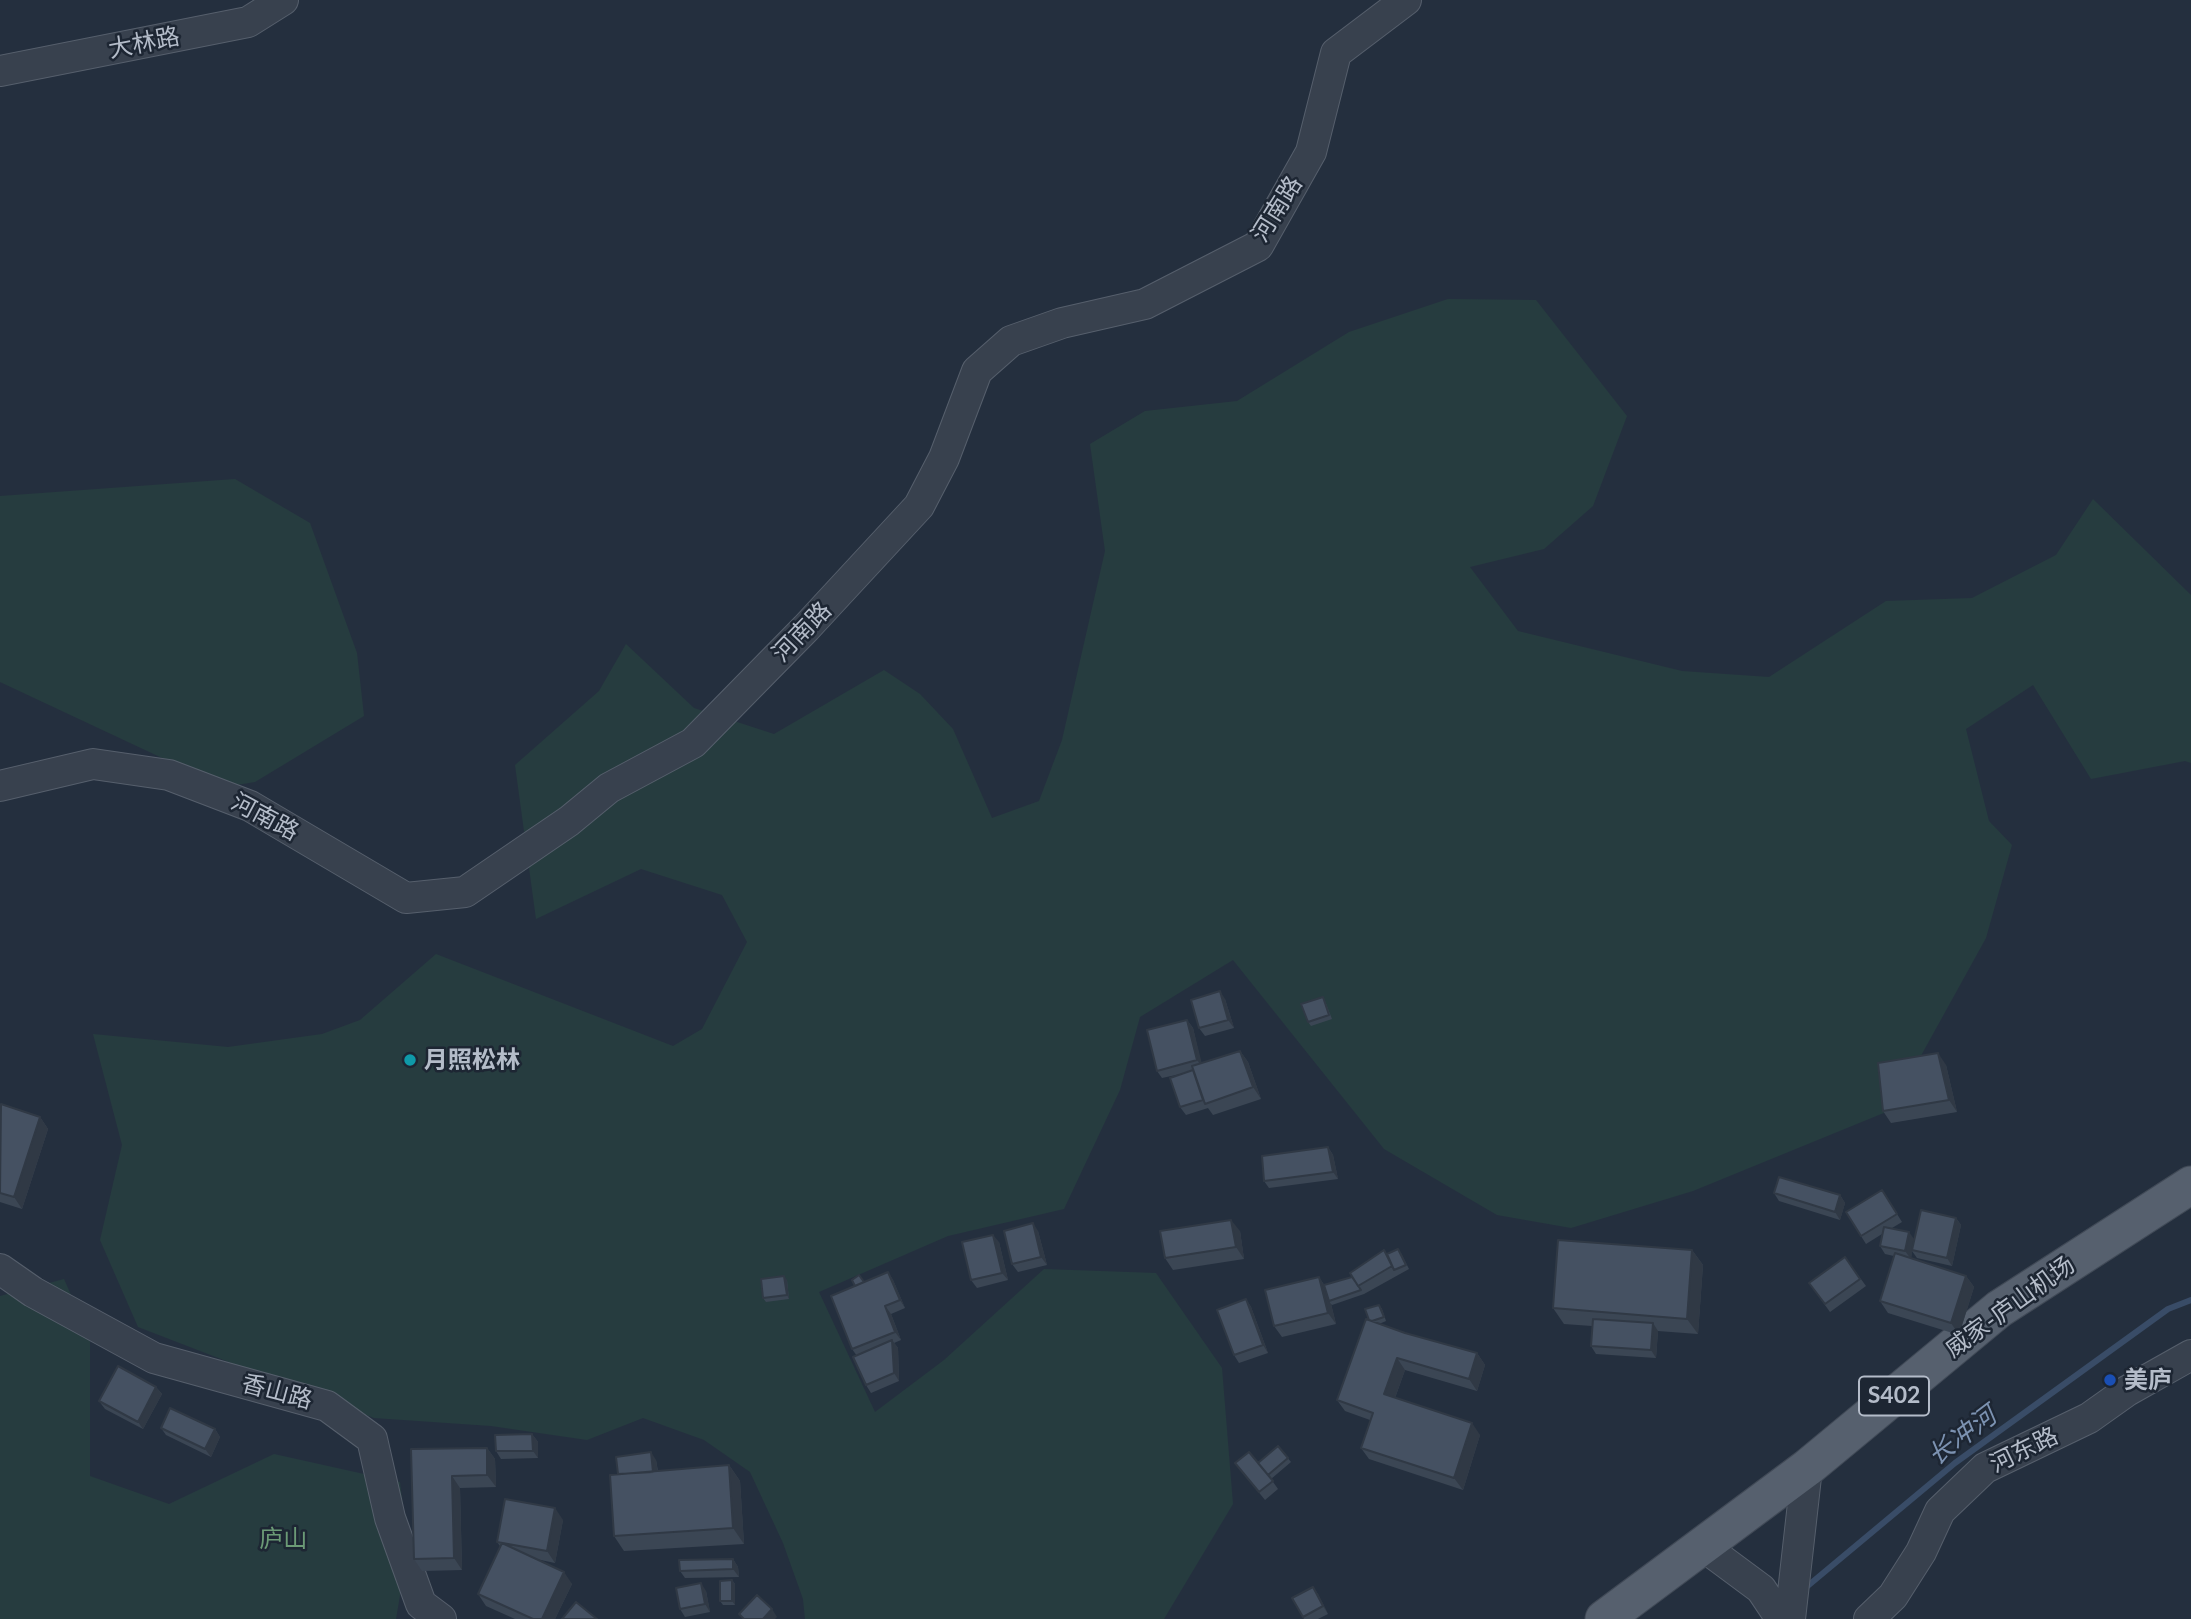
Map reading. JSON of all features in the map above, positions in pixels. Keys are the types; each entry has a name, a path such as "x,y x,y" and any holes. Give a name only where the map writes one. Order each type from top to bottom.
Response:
{"main road":[{"name":"威家-庐山机场","path":"1604,1619 1807,1468 1999,1309 2191,1185"}],"street":[{"name":"大林路","path":"0,71 248,22 283,0"},
{"name":"河南路","path":"0,786 93,764 169,775 250,806 406,898 465,892 569,821 609,788 693,743 806,628 919,506 944,458 977,371 1011,341 1062,323 1145,304 1258,246 1311,152 1336,53 1406,0"},
{"name":"香山路","path":"0,1269 33,1292 153,1358 327,1406 372,1439 390,1518 421,1604 441,1619"},
{"name":"河东路","path":"1869,1619 1893,1596 1921,1552 1940,1511 1985,1468 2089,1418 2127,1391 2191,1355"},
{"path":"1790,1619 1807,1468"},
{"path":"1703,1546 1761,1589 1781,1619"}],"green space":[{"path":"1448,299 1536,300 1627,416 1593,506 1544,549 1470,567 1518,631 1682,671 1769,677 1886,601 1972,598 2056,555 2093,499 2191,595 2191,763 2185,761 2091,779 2033,685 1966,729 1989,821 2012,845 1986,938 1891,1110 1693,1191 1571,1228 1497,1215 1384,1149 1233,960 1140,1017 1120,1090 1064,1209 948,1236 819,1292 875,1412 944,1360 1044,1269 1156,1273 1222,1368 1233,1504 1164,1619 805,1619 803,1599 783,1543 750,1472 704,1440 643,1418 587,1440 491,1426 374,1418 138,1327 100,1240 122,1145 93,1034 228,1047 322,1034 360,1020 436,954 673,1046 702,1029 747,942 722,895 641,869 536,919 515,765 599,691 626,644 694,708 774,734 884,670 920,694 953,729 992,818 1039,801 1062,740 1105,551 1090,444 1145,411 1237,401 1349,332"},
{"path":"235,479 310,523 357,653 364,716 255,782 224,787 0,682 0,496"},
{"name":"庐山","path":"64,1279 90,1338 90,1476 169,1504 274,1454 400,1482 408,1548 396,1619 0,1619 0,1296"}],"building":[{"path":"1220,991 1228,1020 1199,1028 1191,1000"},
{"path":"1323,997 1329,1015 1308,1022 1301,1004"},
{"path":"1187,1020 1197,1060 1157,1071 1147,1030"},
{"path":"1240,1051 1253,1087 1205,1104 1192,1066"},
{"path":"1938,1053 1949,1100 1883,1111 1878,1063"},
{"path":"1193,1070 1203,1100 1180,1107 1170,1078"},
{"path":"1,1104 40,1117 14,1197 0,1193"},
{"path":"1328,1147 1333,1172 1264,1181 1262,1156"},
{"path":"1779,1177 1840,1195 1835,1212 1774,1193"},
{"path":"1882,1190 1897,1214 1861,1236 1846,1212"},
{"path":"1921,1210 1956,1218 1947,1258 1912,1250"},
{"path":"1231,1220 1236,1247 1165,1258 1160,1231"},
{"path":"1033,1223 1041,1257 1012,1264 1004,1231"},
{"path":"1884,1227 1909,1232 1905,1251 1880,1246"},
{"path":"993,1235 1002,1273 971,1280 962,1242"},
{"path":"1558,1240 1692,1250 1687,1319 1553,1308"},
{"path":"1398,1249 1406,1265 1394,1270 1387,1254"},
{"path":"1384,1250 1392,1266 1358,1286 1350,1273"},
{"path":"1895,1253 1966,1276 1951,1323 1880,1301"},
{"path":"1845,1257 1860,1279 1825,1304 1809,1283"},
{"path":"888,1272 900,1300 885,1306 895,1332 852,1349 831,1296"},
{"path":"859,1275 864,1282 855,1286 852,1280"},
{"path":"784,1276 787,1295 763,1298 761,1279"},
{"path":"1319,1277 1328,1313 1274,1326 1265,1290"},
{"path":"1352,1277 1361,1290 1329,1301 1324,1285"},
{"path":"1246,1299 1263,1345 1234,1355 1217,1310"},
{"path":"1379,1305 1384,1317 1369,1320 1365,1309"},
{"path":"1366,1319 1477,1353 1469,1379 1397,1358 1384,1394 1472,1423 1454,1478 1361,1448 1373,1413 1337,1400"},
{"path":"1593,1319 1653,1323 1651,1350 1591,1346"},
{"path":"892,1340 894,1373 866,1385 853,1357"},
{"path":"118,1366 156,1387 138,1422 99,1401"},
{"path":"170,1408 215,1429 205,1449 161,1428"},
{"path":"532,1434 533,1451 496,1451 495,1435"},
{"path":"1278,1446 1288,1458 1268,1475 1258,1463"},
{"path":"487,1448 487,1475 452,1476 454,1558 414,1559 411,1449"},
{"path":"651,1452 653,1472 618,1474 616,1457"},
{"path":"1249,1452 1273,1481 1259,1492 1235,1463"},
{"path":"729,1465 733,1528 614,1536 610,1475"},
{"path":"505,1499 555,1508 547,1551 497,1542"},
{"path":"502,1543 564,1572 542,1619 533,1619 478,1594"},
{"path":"733,1559 733,1569 680,1571 679,1560"},
{"path":"732,1580 732,1601 720,1601 720,1581"},
{"path":"701,1583 705,1604 680,1609 676,1588"},
{"path":"1313,1587 1323,1606 1303,1617 1292,1598"},
{"path":"757,1595 772,1609 763,1619 744,1619 739,1614"},
{"path":"576,1602 597,1619 562,1619"}],"waterway":[{"name":"长冲河","path":"1804,1589 1955,1463 2168,1309 2191,1300"}],"place":[{"name":"月照松林","path":"410,1060"},
{"name":"美庐","path":"2110,1380"}]}
